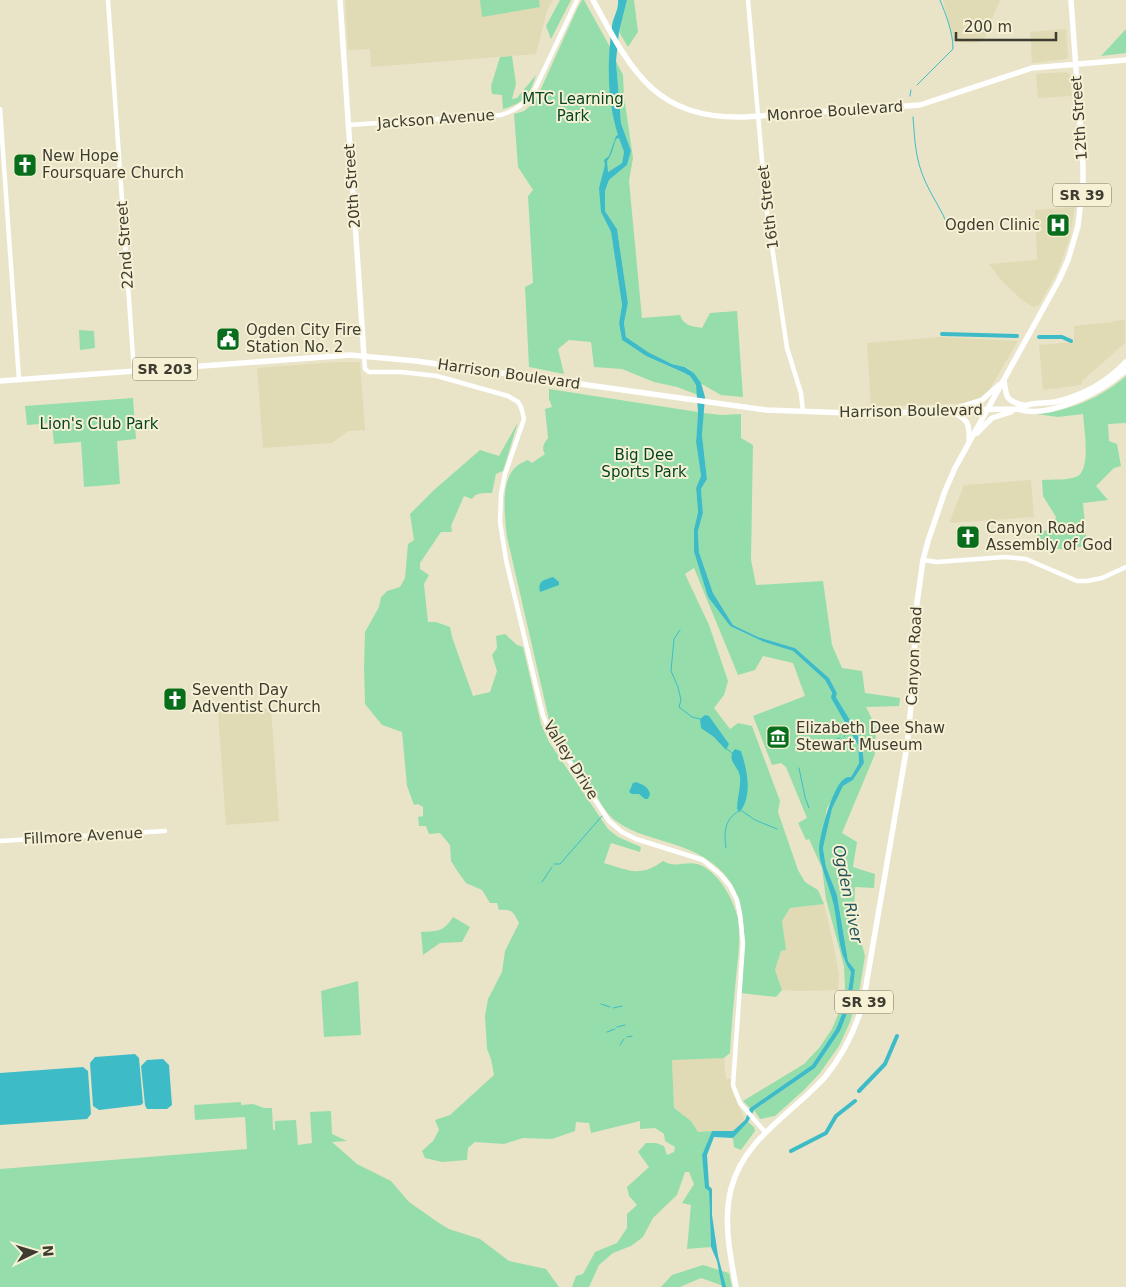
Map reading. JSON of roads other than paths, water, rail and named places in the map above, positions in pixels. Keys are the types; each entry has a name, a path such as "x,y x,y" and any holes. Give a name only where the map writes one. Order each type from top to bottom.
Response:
{"main road":[{"name":"20th Street","path":"340,0 364,356"},
{"name":"Monroe Boulevard","path":"593,0 608,28 643,80 657,93 678,106 698,113 719,117 920,105 1027,69 1126,60"},
{"name":"12th Street","path":"1038,317 1062,274 1078,226 1083,174 1071,0"},
{"name":"Canyon Road","path":"765,1132 811,1091 835,1064 854,1032 863,1003 907,746 913,686 916,610 923,560 934,522 955,468 1038,317"},
{"name":"Harrison Boulevard","path":"0,381 350,355 416,361 759,409 877,414 948,410 1045,409 1074,402 1104,387 1126,370"},
{"name":"Harrison Boulevard","path":"1021,408 1055,402 1082,393 1104,380 1126,362"},
{"path":"1004,380 1005,393 1009,400 1021,408"},
{"path":"948,410 982,400 1004,380"},
{"path":"969,442 987,422 996,416 1021,408"},
{"path":"948,410 967,420 970,428 969,442"},
{"name":"SR 39","path":"736,1287 728,1228 730,1196 734,1179 742,1160 765,1132"}],"street":[{"name":"22nd Street","path":"108,0 134,371"},
{"name":"Jackson Avenue","path":"348,125 501,115 519,107 535,89 577,0"},
{"name":"16th Street","path":"748,0 766,206 787,348 801,392 803,412"},
{"path":"0,109 19,380"},
{"name":"20th Street","path":"364,356 366,371"},
{"name":"Valley Drive","path":"366,371 436,376 508,396 522,407 524,422 505,474 501,494 500,522 506,560 543,715 549,730 609,821 622,832 636,839 703,860 721,875 730,886 737,900 743,943 733,1084 737,1097 745,1110 765,1132"},
{"path":"923,560 937,562 1005,557 1026,559 1077,581 1102,578 1126,567"},
{"name":"Fillmore Avenue","path":"0,841 165,831"}],"water":[{"path":"618,0 627,0 619,32 616,61 621,123 631,151 627,165 609,180 605,191 605,211 617,229 628,303 624,323 626,337 648,352 672,364 685,367 694,373 701,383 705,397 702,435 707,479 701,489 703,513 698,531 699,552 713,593 733,625 758,637 795,648 829,678 837,693 836,697 853,725 862,745 864,763 853,780 843,786 832,809 823,848 826,867 837,895 848,961 855,970 851,1003 840,1031 815,1068 754,1110 748,1122 733,1138 714,1137 707,1155 709,1186 712,1189 712,1215 718,1256 726,1287 722,1287 717,1261 711,1247 709,1191 705,1188 702,1155 712,1131 733,1131 745,1120 750,1108 812,1065 836,1029 846,1004 851,972 840,945 834,905 822,867 819,850 824,824 835,792 844,779 851,777 859,763 858,745 831,698 832,693 825,680 793,651 764,642 730,626 708,597 694,552 694,529 698,512 696,488 701,476 696,442 698,412 696,385 690,376 646,356 622,340 619,323 622,305 611,232 601,212 599,188 605,165 604,160 609,156 616,136 618,135 610,95 609,53 612,26","holes":["619,138 624,152 622,163 608,172 607,161 616,139"]},
{"path":"553,577 559,582 559,585 540,592 541,583"},
{"path":"705,715 709,716 729,744 726,750 714,737 701,728 700,719"},
{"path":"735,749 741,751 748,782 746,798 740,812 737,809 740,777 731,756"},
{"path":"636,782 648,789 650,794 648,799 639,794 629,792 633,783"},
{"path":"135,1054 139,1058 143,1103 141,1105 99,1110 93,1106 90,1063 95,1057"},
{"path":"163,1059 169,1065 172,1105 167,1109 147,1109 141,1066 147,1060"},
{"path":"83,1067 88,1071 91,1114 87,1119 0,1125 0,1073"}],"waterway":[{"path":"917,85 953,49 947,18 940,0"},
{"path":"910,96 911,90"},
{"path":"913,117 919,165 948,226"},
{"path":"942,334 1017,336"},
{"path":"1039,337 1062,337 1071,341"},
{"path":"680,630 674,639 671,671 681,700 679,707 692,717 700,719"},
{"path":"844,737 850,728"},
{"path":"833,740 840,738"},
{"path":"815,751 821,748"},
{"path":"727,749 732,753"},
{"path":"799,768 809,808"},
{"path":"726,848 726,827 730,818 739,811"},
{"path":"742,811 755,820 777,829"},
{"path":"554,864 560,864 602,816"},
{"path":"542,882 552,867"},
{"path":"601,1004 610,1007"},
{"path":"613,1008 622,1006"},
{"path":"617,1027 625,1025"},
{"path":"607,1032 615,1029"},
{"path":"627,1037 632,1036"},
{"path":"859,1091 885,1064 897,1036"},
{"path":"620,1045 624,1039"},
{"path":"791,1151 826,1133 836,1116 855,1101"}],"place":[{"name":"New Hope Foursquare Church","path":"25,165"},
{"name":"Ogden Clinic","path":"1058,225"},
{"name":"Ogden City Fire Station No. 2","path":"228,339"},
{"name":"Canyon Road Assembly of God","path":"968,537"},
{"name":"Seventh Day Adventist Church","path":"175,699"},
{"name":"Elizabeth Dee Shaw Stewart Museum","path":"778,737"}],"park label":[{"name":"MTC Learning Park","path":"573,108"},
{"name":"Lion's Club Park","path":"99,424"},
{"name":"Big Dee Sports Park","path":"644,464"}],"water label":[{"name":"Ogden River","path":"848,894"}]}
